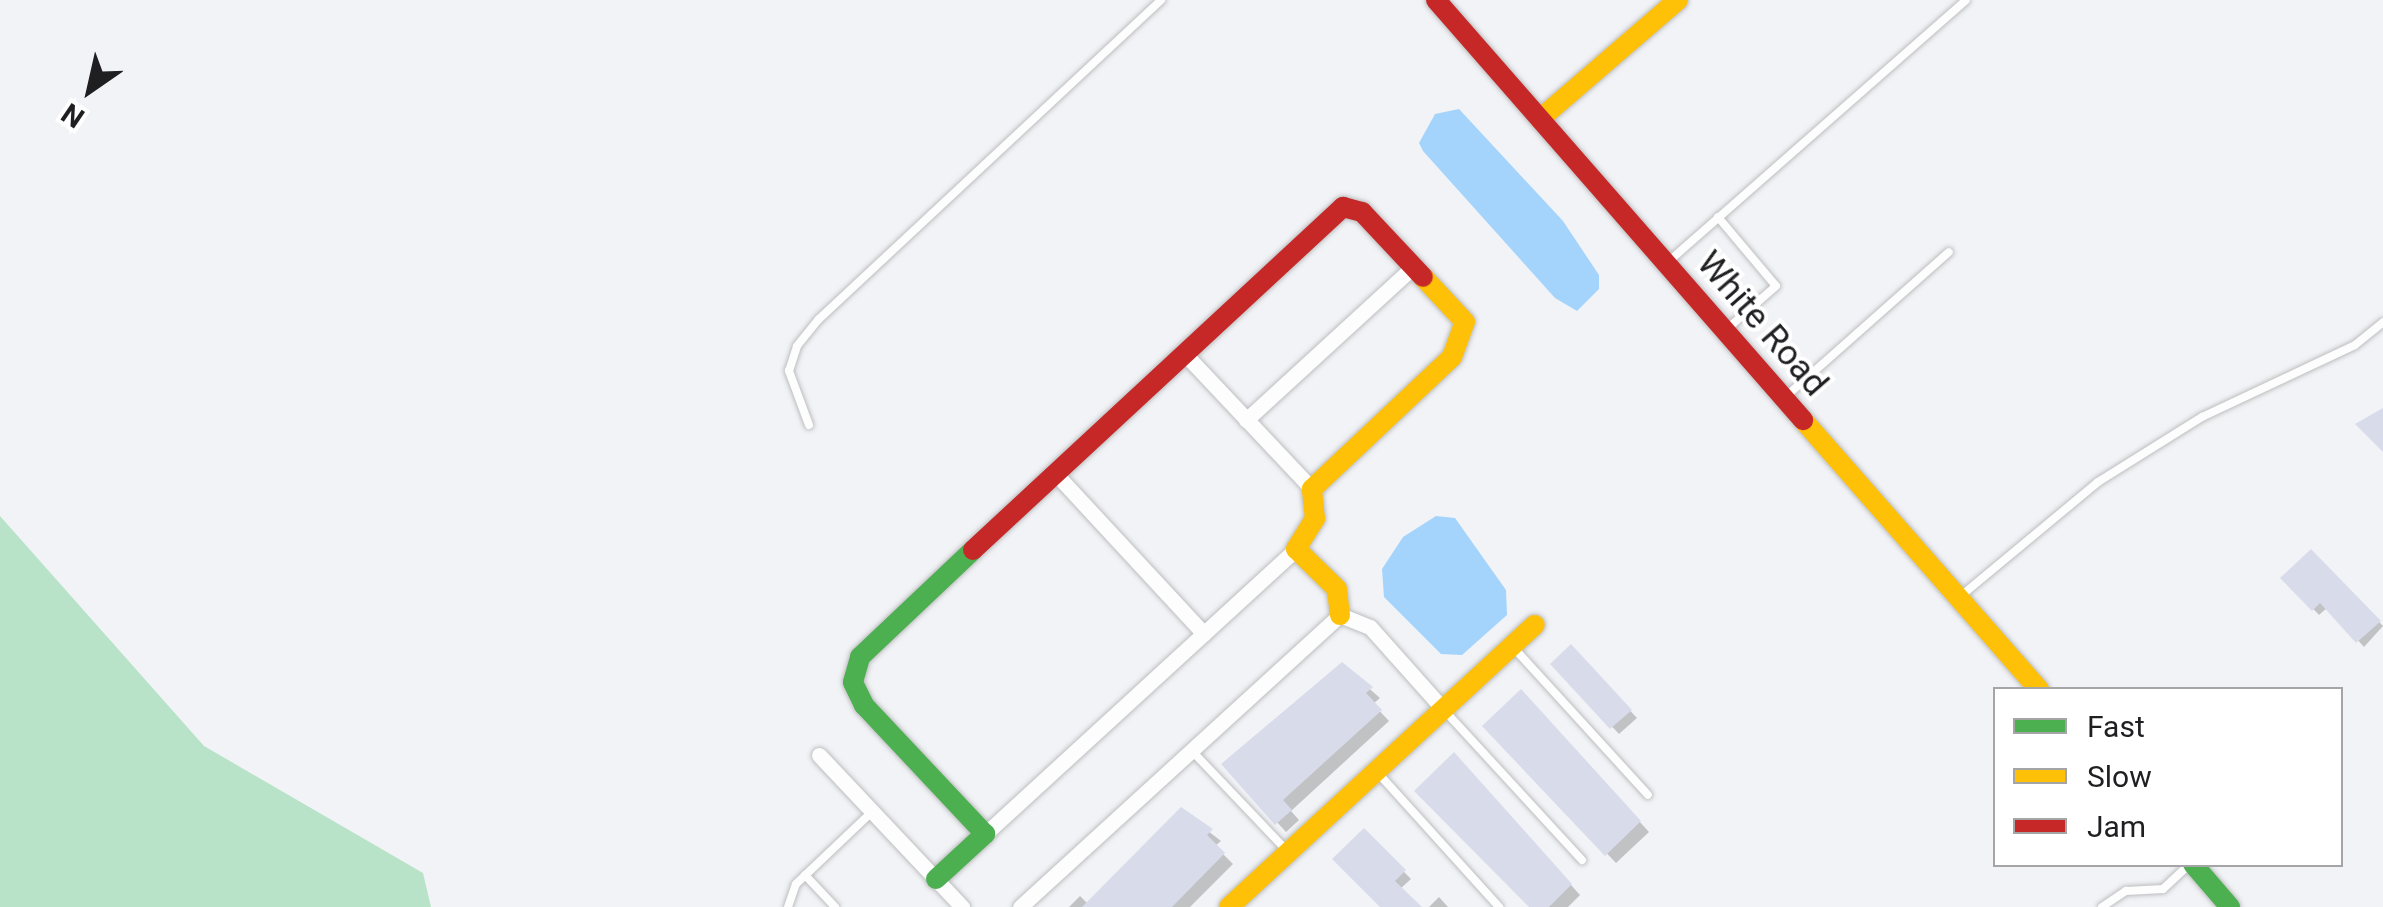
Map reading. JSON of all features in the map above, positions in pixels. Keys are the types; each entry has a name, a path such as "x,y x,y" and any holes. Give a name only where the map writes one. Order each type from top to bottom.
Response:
{"street":[{"name":"White Road","path":"1436,0 2036,687"},
{"path":"1540,118 1678,0"},
{"path":"985,834 864,704 853,682 860,657 1183,352 1343,208 1362,212 1465,322 1462,343 1312,489"},
{"path":"1246,420 1413,267"},
{"path":"936,879 1296,549 1314,520 1312,489 1183,352"},
{"path":"1054,473 1204,634"},
{"path":"1296,549 1337,589 1340,614"},
{"path":"1340,614 1370,627 1444,710"},
{"path":"1020,907 1040,901 1190,748 1340,614"},
{"path":"1229,907 1535,625"},
{"path":"818,755 962,907"},
{"path":"2195,867 2230,907"}],"lane":[{"path":"809,424 789,371 797,346 818,319 1161,0"},
{"path":"1666,264 1966,0"},
{"path":"1718,217 1776,286 1724,331"},
{"path":"1784,398 1949,252"},
{"path":"1959,598 2098,482 2202,417 2355,346 2383,322"},
{"path":"1512,646 1648,795"},
{"path":"1444,710 1582,860"},
{"path":"1190,748 1288,852"},
{"path":"1376,772 1499,907"},
{"path":"788,907 805,875 872,812"},
{"path":"2102,907 2126,891 2162,889 2188,867"},
{"path":"805,875 835,907"}],"green space":[{"path":"0,516 204,746 423,873 431,907 0,907"}],"water":[{"path":"1459,109 1563,221 1599,275 1599,289 1577,311 1555,298 1423,151 1419,143 1435,114"},
{"path":"1436,516 1455,518 1506,590 1507,615 1462,655 1441,654 1384,597 1382,569 1403,537"}],"building":[{"path":"2383,408 2383,452 2355,424"},
{"path":"2311,549 2381,621 2356,643 2320,603 2312,611 2280,578"},
{"path":"1571,644 1632,710 1610,729 1550,664"},
{"path":"1342,662 1373,687 1366,693 1382,710 1283,800 1292,810 1275,825 1221,764"},
{"path":"1521,689 1641,821 1605,856 1482,726"},
{"path":"1454,752 1572,884 1549,907 1529,907 1414,791"},
{"path":"1181,807 1213,829 1207,835 1225,853 1172,907 1082,907"},
{"path":"1364,828 1406,870 1395,881 1422,907 1380,907 1332,859"}],"traffic: fast":[{"path":"936,879 985,834 864,705 853,682 860,657 973,550"},
{"path":"2196,867 2230,907"}],"traffic: slow":[{"path":"1540,119 1678,0"},
{"path":"1340,615 1337,589 1296,549 1315,519 1312,489 1452,357 1465,322 1423,277"},
{"path":"1803,420 2036,687"},
{"path":"1229,907 1535,625"}],"traffic: jam":[{"path":"1436,0 1803,420"},
{"path":"973,550 1343,207 1362,212 1423,277"}]}
